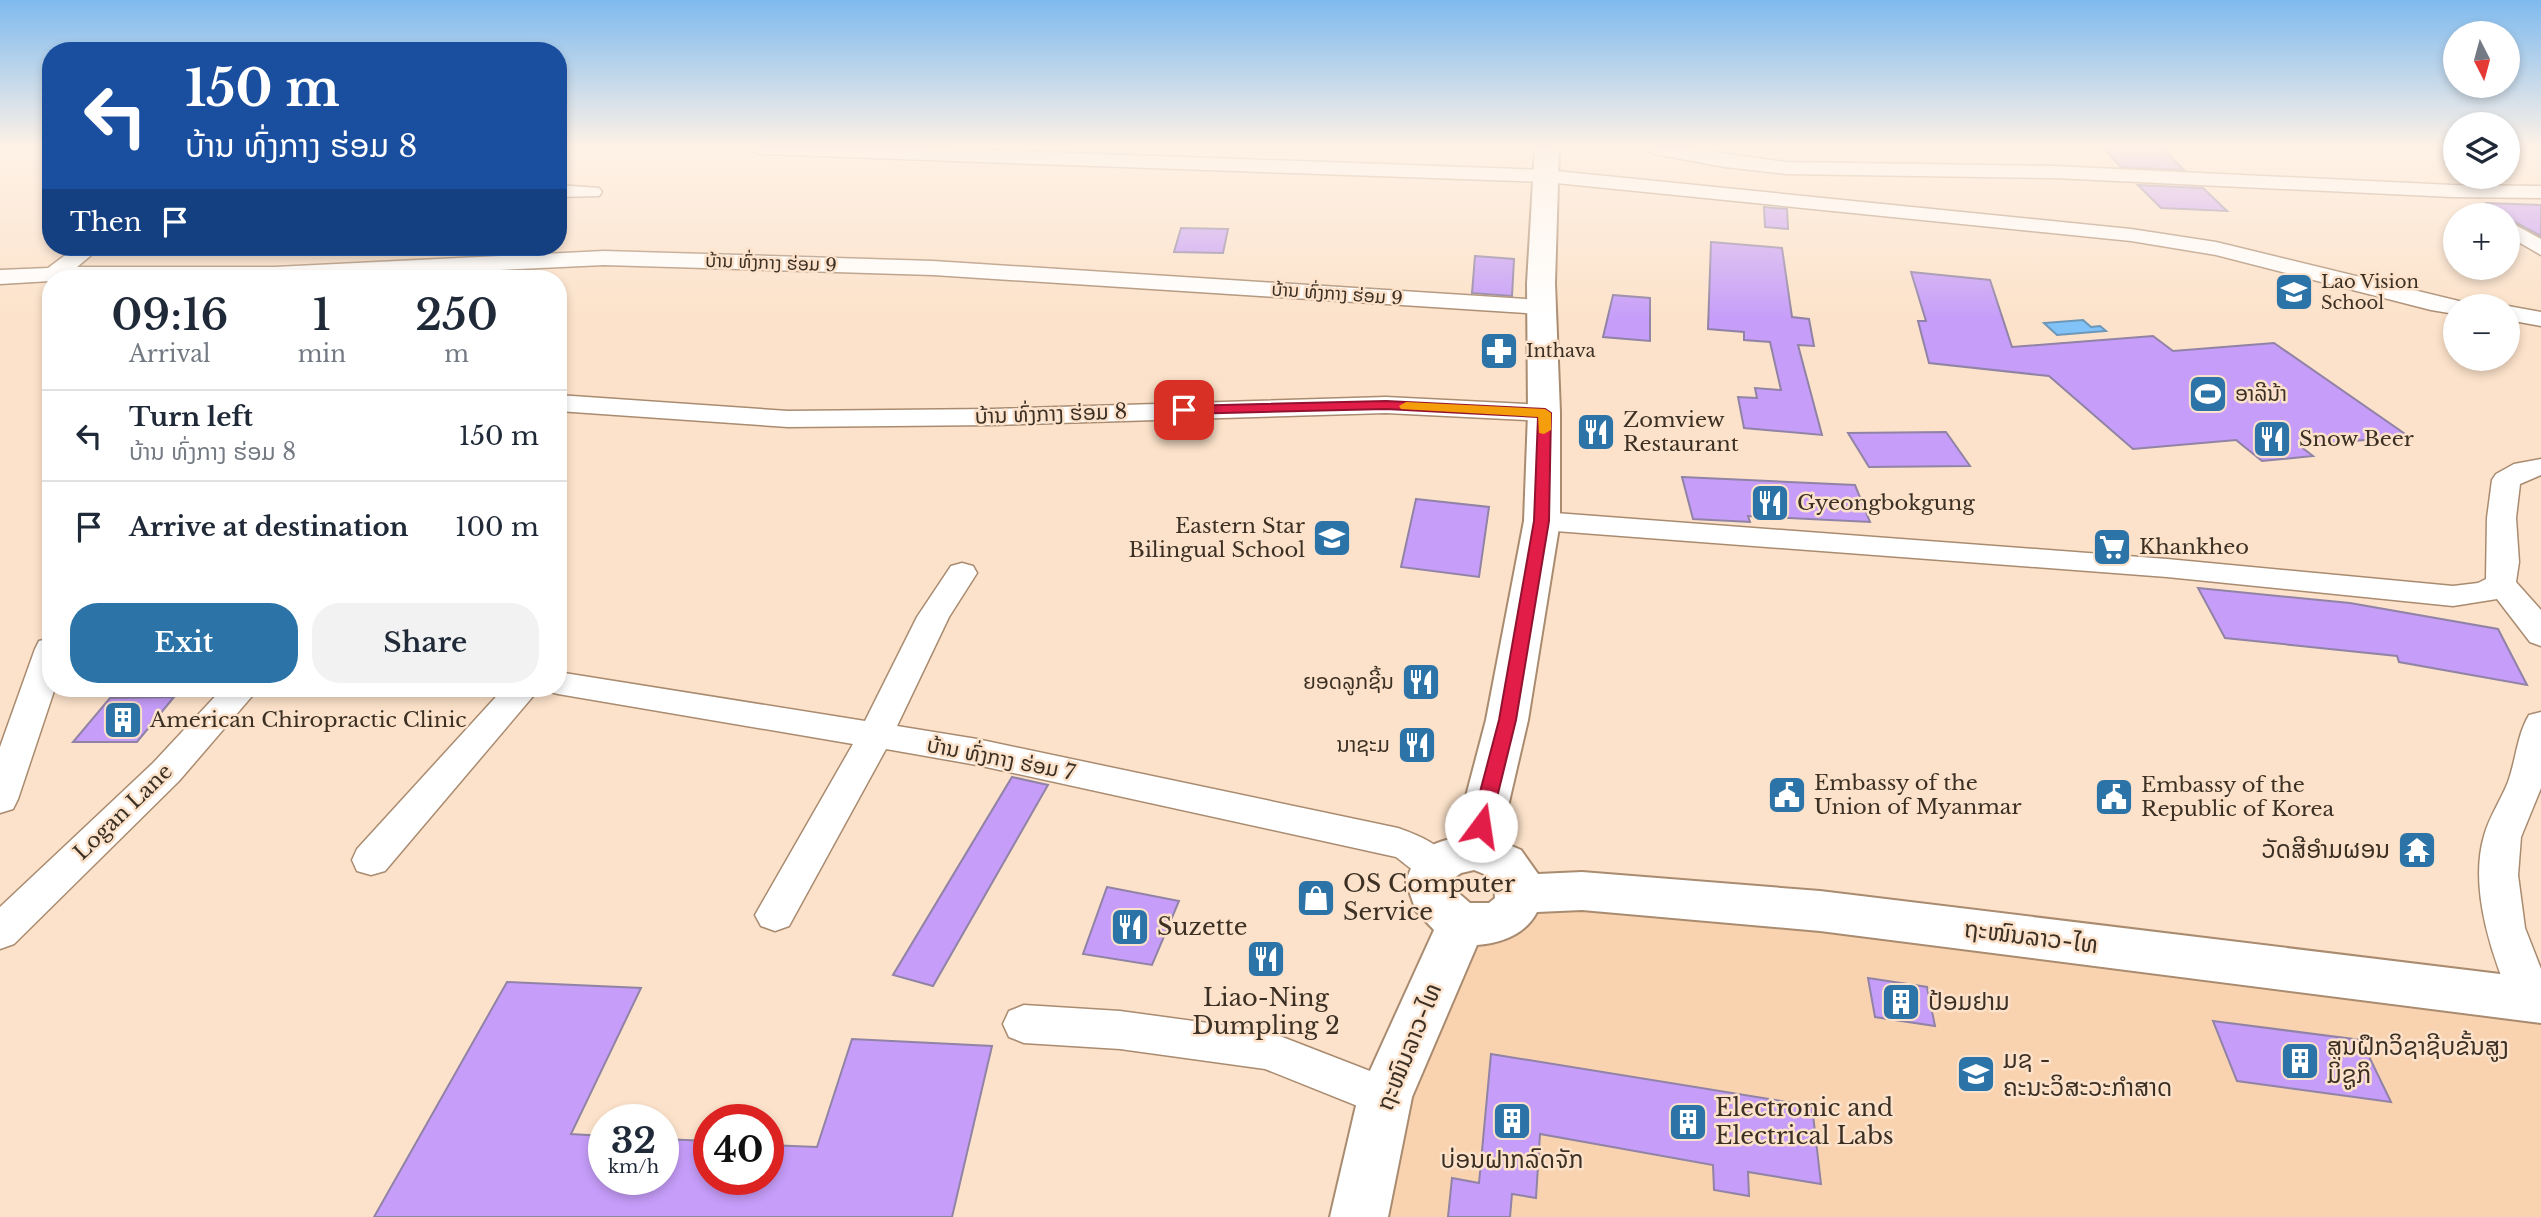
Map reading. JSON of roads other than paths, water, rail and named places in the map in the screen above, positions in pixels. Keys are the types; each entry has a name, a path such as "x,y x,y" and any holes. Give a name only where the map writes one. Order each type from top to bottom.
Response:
{"street":[{"path":"1454,859 1502,862 1512,871 1520,894 1511,913 1502,920 1475,924 1462,922 1438,908 1431,898 1430,876 1454,859 1507,720 1542,521 1545,413 1541,307 1545,205"},
{"path":"1885,205 2179,242 2443,304"},
{"path":"2520,235 2541,248"},
{"path":"59,270 78,256"},
{"path":"394,270 408,256"},
{"name":"ບ້ານ ທົ່ງກາງ ຮ່ອມ 9","path":"444,270 604,258 933,268 1541,307"},
{"name":"ບ້ານ ທົ່ງກາງ ຮ່ອມ 9","path":"0,277 42,275"},
{"path":"2520,315 2541,319"},
{"name":"ບ້ານ ທົ່ງກາງ ຮ່ອມ 8","path":"567,404 788,419 993,417 1386,405 1545,413"},
{"path":"1542,521 2167,568 2453,596 2482,593 2501,584 2506,571 2501,527 2506,480 2524,470 2541,467"},
{"path":"775,915 875,737 933,617 962,573"},
{"path":"2501,584 2533,621 2541,635"},
{"path":"0,799 42,675"},
{"name":"ບ້ານ ທົ່ງກາງ ຮ່ອມ 7","path":"567,685 875,737 971,762 1398,843 1454,859"},
{"name":"Logan Lane","path":"0,932 166,772 234,697"},
{"path":"371,860 515,697"},
{"path":"2536,1000 2505,928 2499,875 2502,837 2526,781 2541,724"},
{"name":"ຖະໜົນລາວ-ໄທ","path":"1520,894 1582,891 1820,911 2536,1000"},
{"name":"ຖະໜົນລາວ-ໄທ","path":"1359,1217 1385,1097 1462,922"},
{"path":"1024,1024 1120,1030 1268,1050 1385,1097"}],"water":[{"path":"2083,320 2091,327 2100,326 2106,331 2057,335 2044,323"}],"place":[{"name":"Lao Vision School","path":"2294,292"},
{"name":"Inthava","path":"1499,351"},
{"name":"ອາລີນ້າ","path":"2208,394"},
{"name":"Zomview Restaurant","path":"1596,432"},
{"name":"Snow Beer","path":"2272,439"},
{"name":"Gyeongbokgung","path":"1770,503"},
{"name":"Eastern Star Bilingual School","path":"1332,538"},
{"name":"Khankheo","path":"2112,547"},
{"name":"ຍອດລູກຊີ້ນ","path":"1421,682"},
{"name":"American Chiropractic Clinic","path":"123,720"},
{"name":"ນາຊະມ","path":"1417,745"},
{"name":"Embassy of the Union of Myanmar","path":"1787,795"},
{"name":"Embassy of the Republic of Korea","path":"2114,797"},
{"name":"ວັດສີອຳມຜອນ","path":"2417,850"},
{"name":"OS Computer Service","path":"1316,898"},
{"name":"Suzette","path":"1130,927"},
{"name":"Liao-Ning Dumpling 2","path":"1266,959"},
{"name":"ປ້ອມຢາມ","path":"1901,1002"},
{"name":"ສູນຝຶກວິຊາຊີບຂັ້ນສູງ ມິຊູກິ","path":"2300,1061"},
{"name":"ມຊ - ຄະນະວິສະວະກຳສາດ","path":"1976,1074"},
{"name":"ບ່ອນຝາກລົດຈັກ","path":"1512,1121"},
{"name":"Electronic and Electrical Labs","path":"1688,1122"}]}
